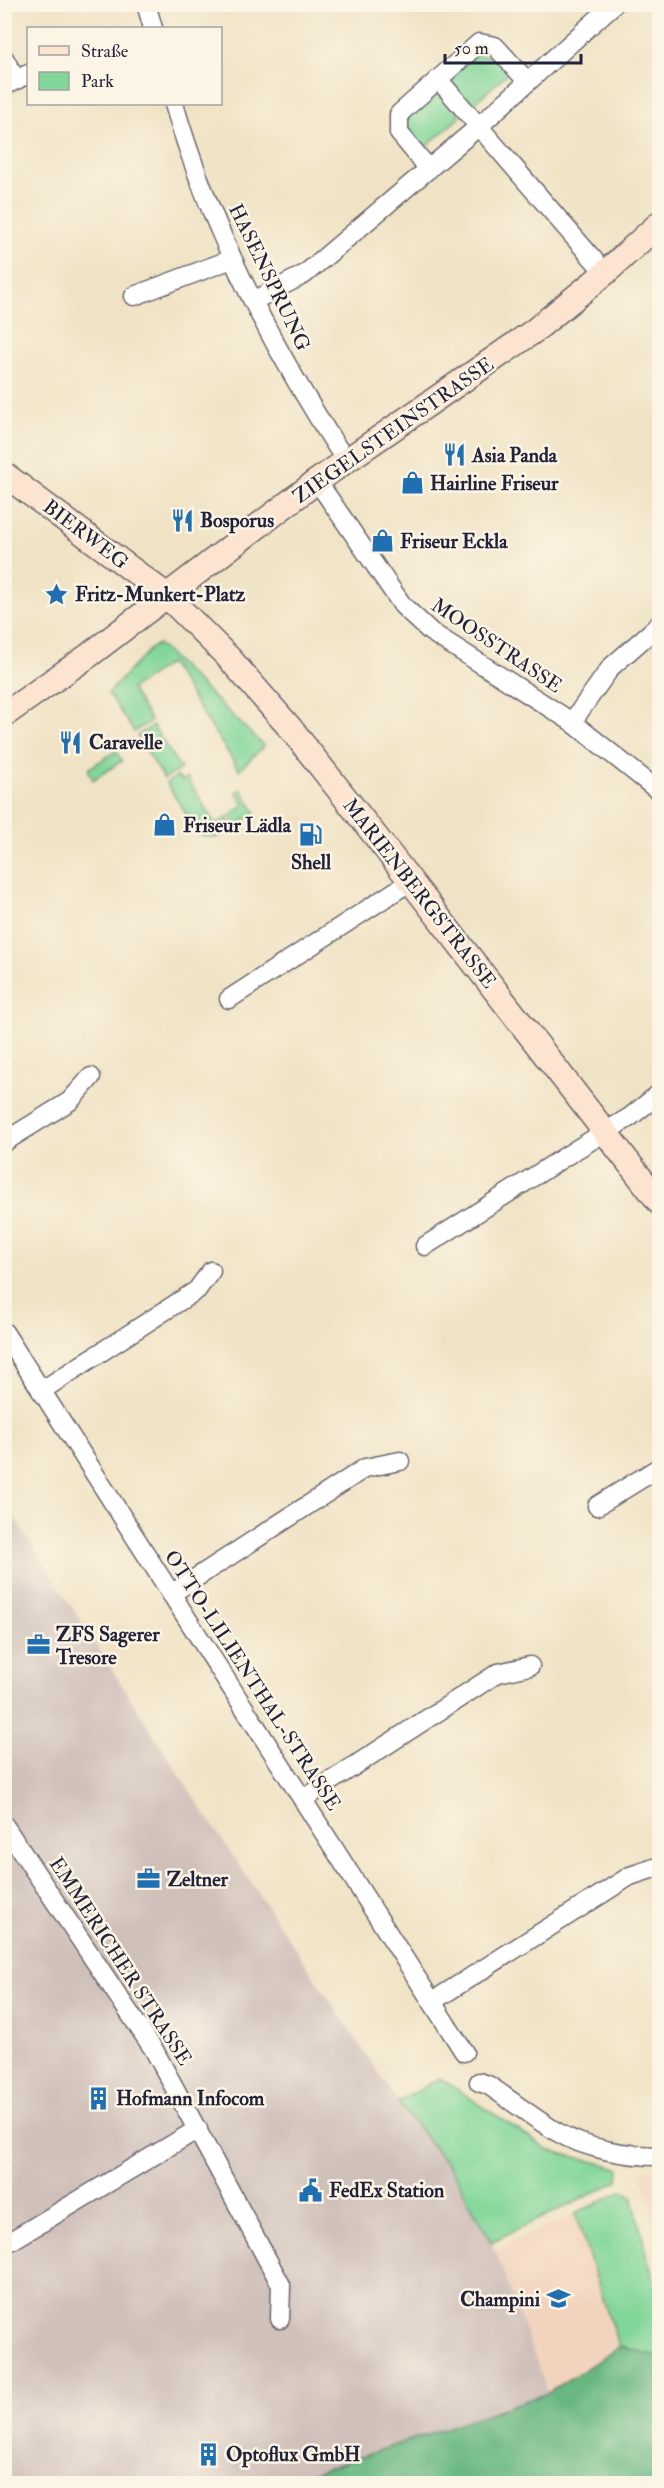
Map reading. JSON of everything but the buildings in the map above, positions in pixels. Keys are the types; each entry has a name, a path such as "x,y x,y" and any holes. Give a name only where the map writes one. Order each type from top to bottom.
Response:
{"main road":[{"name":"ZIEGELSTEINSTRASSE","path":"4,715 88,656 317,481 534,331 660,224"},
{"name":"BIERWEG","path":"4,474 166,596"},
{"name":"MARIENBERGSTRASSE","path":"166,596 264,696 411,881 660,1203"}],"street":[{"path":"146,4 153,27"},
{"path":"253,301 305,274 478,127 614,4"},
{"path":"429,169 399,133 399,114 479,43 495,46 527,81"},
{"path":"4,58 16,80"},
{"path":"438,79 605,273"},
{"name":"HASENSPRUNG","path":"174,105 206,198 232,259 300,388 346,460"},
{"path":"134,296 150,292 232,259"},
{"name":"MOOSSTRASSE","path":"317,481 403,606 431,632 572,722 660,792"},
{"path":"572,722 611,667 660,624"},
{"path":"229,999 411,881"},
{"path":"4,1142 69,1101 92,1077"},
{"path":"425,1246 630,1118 660,1093"},
{"path":"41,1390 197,1290 212,1271"},
{"name":"OTTO-LILIENTHAL-STRASSE","path":"4,1332 464,2052"},
{"path":"171,1594 365,1468 400,1461"},
{"path":"597,1506 660,1467"},
{"path":"303,1799 498,1673 530,1666"},
{"name":"EMMERICHER STRASSE","path":"4,1825 154,2050 281,2285 280,2319"},
{"path":"433,2001 630,1876 660,1866"},
{"path":"479,2082 488,2085 558,2133 589,2145 635,2156 660,2156"},
{"path":"4,2245 198,2129"}],"shaded area":[{"path":"4,1501 191,1793 398,2102 453,2172 495,2250 548,2393 284,2483 5,2483"},
{"path":"660,2168 659,2239 640,2170"},
{"name":"Champini","path":"575,2214 619,2347 548,2393 495,2250"}],"green space":[{"path":"476,54 501,60 510,71 470,107 450,85 451,76"},
{"path":"442,94 461,116 422,150 406,130 407,115 430,95"},
{"path":"158,644 264,746 239,770 170,663 131,689 151,721 134,732 108,693 150,649"},
{"path":"153,726 181,769 164,779 137,736"},
{"path":"116,751 122,761 93,780 88,769"},
{"path":"178,776 181,781 187,778 216,825 227,817 233,827 216,838 200,835 166,783"},
{"path":"241,789 256,813 237,825 230,815 244,805 236,792"},
{"path":"440,2078 548,2150 619,2168 618,2181 491,2242 453,2172 398,2102"},
{"path":"623,2190 632,2196 659,2301 659,2356 619,2347 575,2214"},
{"path":"619,2347 659,2356 659,2483 284,2483 548,2393"}],"place":[{"name":"Asia Panda","path":"454,455"},
{"name":"Hairline Friseur","path":"412,483"},
{"name":"Bosporus","path":"182,520"},
{"name":"Friseur Eckla","path":"382,541"},
{"name":"Fritz-Munkert-Platz","path":"57,594"},
{"name":"Caravelle","path":"71,742"},
{"name":"Friseur Lädla","path":"165,825"},
{"name":"Shell","path":"311,835"},
{"name":"ZFS Sagerer Tresore","path":"38,1645"},
{"name":"Zeltner","path":"149,1879"},
{"name":"Hofmann Infocom","path":"98,2098"},
{"name":"FedEx Station","path":"311,2190"},
{"name":"Champini","path":"558,2299"},
{"name":"Optoflux GmbH","path":"208,2454"}]}
